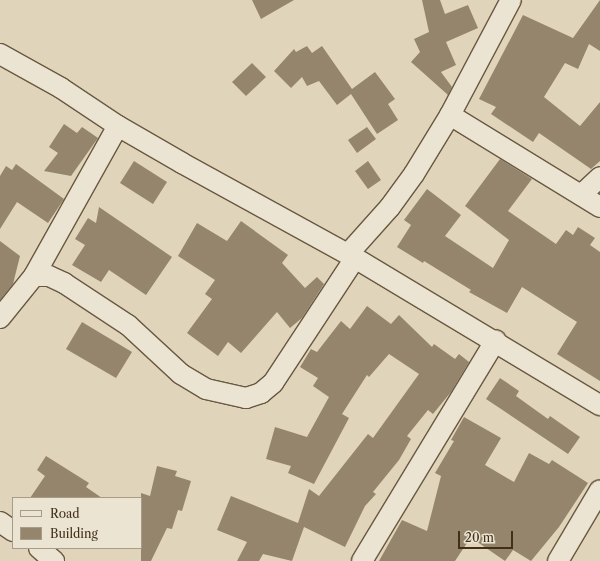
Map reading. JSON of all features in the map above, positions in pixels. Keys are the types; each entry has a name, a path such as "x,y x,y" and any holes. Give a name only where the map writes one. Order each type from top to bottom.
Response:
{"street":[{"path":"34,276 49,276 64,283 101,306 128,325 181,374 206,390 246,398 261,393 273,382 351,256 390,207 450,115 511,0"},
{"path":"0,54 61,88 118,126 351,256 496,340 600,405"},
{"path":"450,115 600,207"},
{"path":"0,318 34,276 118,126"},
{"path":"581,195 600,177"},
{"path":"362,561 496,340"},
{"path":"558,561 600,490"},
{"path":"0,522 12,530"},
{"path":"40,549 54,561"}],"building":[{"path":"252,0 294,0 261,19"},
{"path":"422,0 440,0 445,14 468,5 478,28 446,42 456,65 441,72 452,87 448,95 411,62 420,52 414,39 429,32"},
{"path":"600,0 600,51 589,44 578,69 565,63 544,97 580,126 600,102 600,161 591,169 539,133 533,142 491,114 496,107 479,99 523,15 573,38"},
{"path":"307,46 312,53 322,46 352,89 375,72 395,99 388,104 398,120 377,134 351,94 337,105 319,81 307,86 302,77 291,88 274,71 294,49 296,52"},
{"path":"252,63 266,77 246,96 232,82"},
{"path":"64,124 77,133 82,127 98,138 71,176 44,171 58,153 49,147"},
{"path":"367,127 376,139 357,153 348,140"},
{"path":"500,159 532,179 508,211 556,244 566,230 573,235 578,227 595,238 590,245 600,252 600,381 557,354 577,322 522,287 507,313 469,292 471,290 424,261 423,263 397,247 411,225 404,220 427,189 461,215 445,236 493,268 509,240 465,206"},
{"path":"134,161 167,182 153,204 120,183"},
{"path":"368,161 381,180 368,189 355,171"},
{"path":"16,164 64,199 48,223 17,202 0,229 0,176 6,166 12,170"},
{"path":"99,207 172,257 146,295 109,270 101,282 72,265 85,245 75,239 88,218 96,223"},
{"path":"241,221 288,255 282,263 305,288 317,277 324,284 302,318 290,328 277,312 241,353 228,342 218,356 187,333 212,299 205,294 215,280 178,256 197,223 227,241"},
{"path":"0,241 20,256 13,284 0,300"},
{"path":"367,306 391,324 399,315 432,347 434,344 455,359 459,354 469,362 451,392 433,414 428,410 407,436 411,439 399,460 373,492 376,494 365,506 345,547 304,527 292,561 263,554 259,561 237,561 247,542 217,530 231,496 298,523 309,489 319,496 368,434 373,438 419,374 389,354 369,377 367,375 342,414 349,418 314,484 288,473 291,466 266,459 275,427 307,437 329,397 313,386 318,378 300,367 311,349 317,352 341,321 350,329"},
{"path":"82,322 132,352 116,378 66,349"},
{"path":"500,378 519,391 516,396 548,419 550,416 580,437 568,454 486,399"},
{"path":"464,417 501,438 485,465 514,482 529,453 549,464 552,460 588,483 559,527 531,561 513,550 505,561 473,539 469,540 455,561 379,561 402,520 427,531 441,476 435,473 454,441 451,440"},
{"path":"46,456 89,483 86,487 101,497 31,497 45,476 37,470"},
{"path":"157,466 177,471 175,476 191,481 182,511 178,510 172,529 167,528 151,561 141,561 141,493 150,496"}]}
